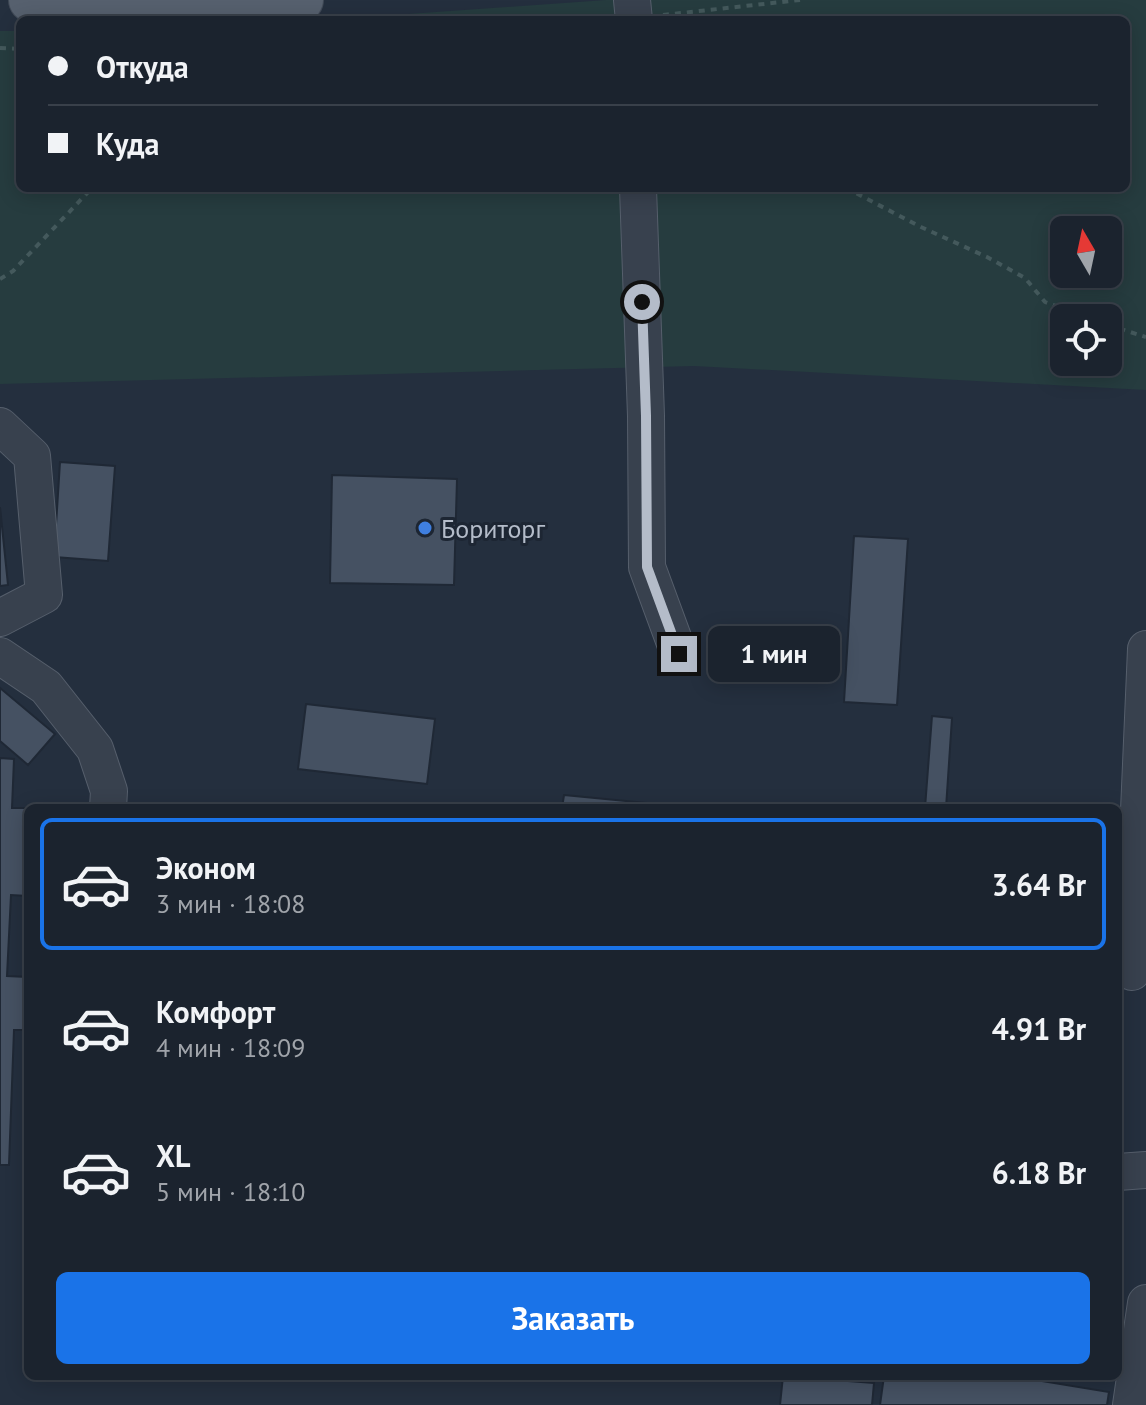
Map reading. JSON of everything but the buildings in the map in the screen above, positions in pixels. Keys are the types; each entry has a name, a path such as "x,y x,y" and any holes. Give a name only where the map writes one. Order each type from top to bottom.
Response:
{"main road":[{"path":"31,0 92,3 271,3 301,0"}],"lane":[{"path":"638,192 646,416 647,567 679,654"},
{"path":"0,426 32,456 44,595 0,618"},
{"path":"1132,972 1146,649"},
{"path":"0,656 46,687 95,749 109,791 108,804"},
{"path":"1122,1172 1146,1170"},
{"path":"1131,1405 1146,1303"}],"path":[{"path":"633,13 800,0"},
{"path":"0,279 13,271 88,192"},
{"path":"854,192 1025,278 1045,302 1050,304"},
{"path":"1122,329 1146,337"}],"green space":[{"path":"606,0 1146,0 1146,390 694,366 0,384 0,31 16,31 16,192 1130,192 1130,16 380,16"}],"place":[{"name":"Бориторг","path":"425,528"}],"route":[{"path":"642,302 647,567 679,654"}]}
